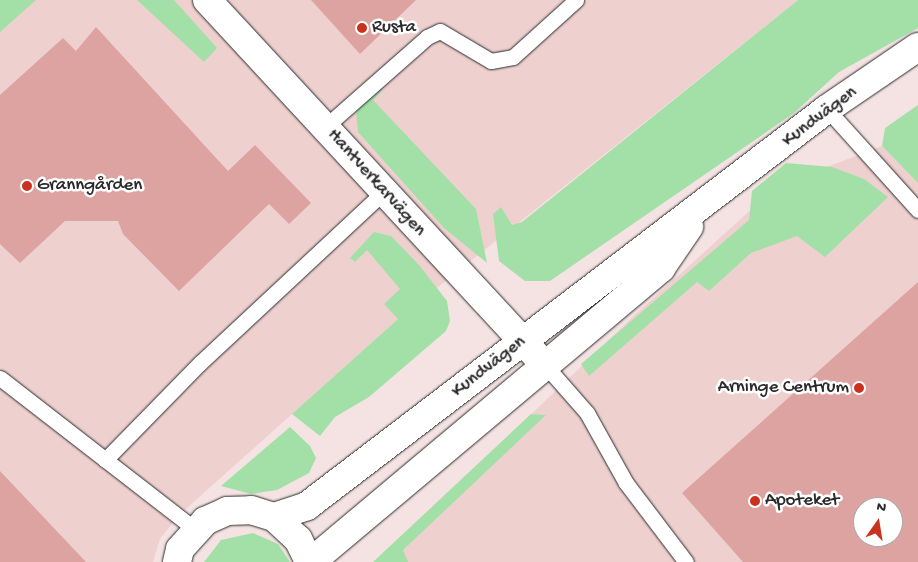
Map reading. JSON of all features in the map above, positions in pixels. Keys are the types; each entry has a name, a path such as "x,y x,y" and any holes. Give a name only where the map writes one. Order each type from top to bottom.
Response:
{"street":[{"name":"Hantverkarvägen","path":"207,0 325,127 382,193 545,366"},
{"name":"Kundvägen","path":"274,517 307,506 520,341 702,209 827,109 918,47"},
{"name":"Kundvägen","path":"310,562 661,268 702,209"},
{"path":"177,562 195,529 227,511 251,510 274,517 298,539 310,562"}],"lane":[{"path":"325,127 427,37 440,31 491,61 513,57 576,0"},
{"path":"827,109 918,210"},
{"path":"105,460 213,350 382,193"},
{"path":"545,366 587,413 626,483 686,562"},
{"path":"0,378 195,529"}],"shaded area":[{"path":"0,0 798,0 398,319 178,516 160,539 153,562 0,562"},
{"name":"Arninge Centrum","path":"882,146 918,183 918,562 377,562 636,314 777,186"}],"green space":[{"path":"0,0 36,0 0,32"},
{"path":"137,0 174,0 217,48 204,62"},
{"path":"798,0 918,0 918,28 839,72 794,113 550,281 525,281 499,261 493,214 501,207 512,225 522,222"},
{"path":"377,88 383,89 373,100 476,209 487,263 444,228 358,132 356,111"},
{"path":"918,105 918,183 882,146 885,128"},
{"path":"786,163 832,167 864,179 888,197 825,257 797,236 751,253 709,291 697,282 589,376 581,364 749,220 752,191"},
{"path":"374,232 391,236 419,265 447,301 450,321 446,331 369,397 335,417 320,436 292,414 398,319 384,304 400,289 367,250 355,262 350,258"},
{"path":"531,414 546,415 403,550 408,562 373,562"},
{"path":"290,427 310,446 316,458 309,473 277,490 251,494 221,486"},
{"path":"253,533 278,544 290,562 204,562 221,540"}],"building":[{"name":"Rusta","path":"311,0 416,0 360,54"},
{"path":"96,27 228,171 255,145 311,203 289,224 269,204 179,291 123,234 118,221 65,221 20,263 0,244 0,95 63,38 76,51"},
{"name":"Arninge Centrum","path":"918,282 918,562 743,562 682,493"},
{"path":"0,471 86,562 0,562"}],"place":[{"name":"Rusta","path":"362,28"},
{"name":"Granngården","path":"27,186"},
{"name":"Arninge Centrum","path":"859,388"},
{"name":"Apoteket","path":"755,501"}]}
